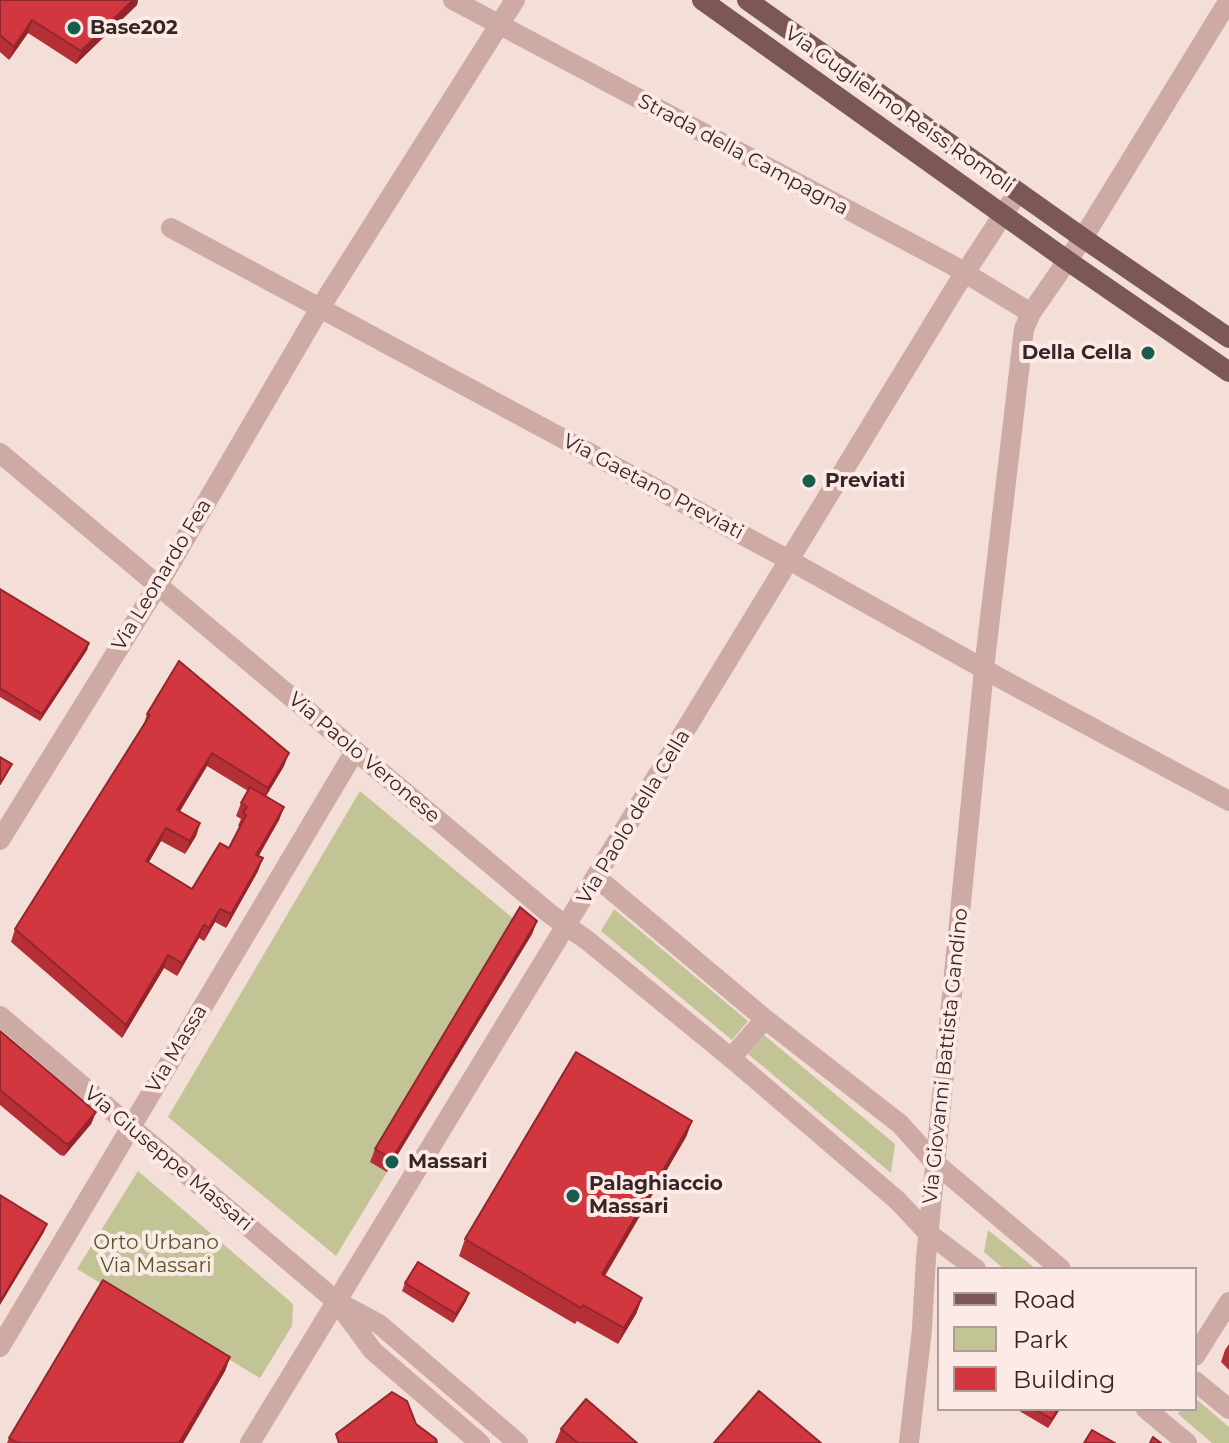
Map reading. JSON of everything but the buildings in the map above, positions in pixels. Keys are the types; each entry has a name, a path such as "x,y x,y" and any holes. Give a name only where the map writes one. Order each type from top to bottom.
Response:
{"main road":[{"name":"Via Guglielmo Reiss Romoli","path":"702,0 1229,372"},
{"name":"Via Guglielmo Reiss Romoli","path":"747,0 1229,338"}],"street":[{"name":"Strada della Campagna","path":"453,0 965,273 1031,313"},
{"name":"Via Leonardo Fea","path":"0,840 158,585 320,308 515,0"},
{"path":"1068,261 1229,0"},
{"name":"Via Paolo della Cella","path":"250,1443 965,273 1018,192"},
{"path":"171,228 320,308"},
{"name":"Via Giovanni Battista Gandino","path":"909,1443 931,1326 928,1233 984,669 1024,329 1031,313 1068,261"},
{"name":"Via Gaetano Previati","path":"320,308 789,560 984,669"},
{"name":"Via Paolo Veronese","path":"0,453 567,928 588,941 731,1058 898,1201 928,1233 973,1267"},
{"path":"984,669 1229,801"},
{"name":"Via Massa","path":"0,1347 355,751"},
{"path":"597,878 765,1019 900,1124 935,1163 1059,1267"},
{"name":"Via Giuseppe Massari","path":"0,1016 336,1301 373,1351 480,1443"},
{"path":"731,1058 765,1019"},
{"name":"Via Giuseppe Massari","path":"336,1301 369,1316 518,1443"},
{"path":"1197,1353 1229,1302"},
{"path":"1197,1383 1229,1409"},
{"path":"1154,1412 1187,1443"}],"green space":[{"path":"360,791 532,934 336,1256 168,1117"},
{"path":"614,909 748,1021 732,1040 601,931"},
{"path":"764,1035 895,1144 891,1173 748,1054"},
{"name":"Orto Urbano Via Massari","path":"138,1171 293,1304 292,1326 260,1378 77,1269"},
{"path":"988,1230 1034,1267 1002,1267 984,1252"},
{"path":"1197,1400 1229,1427 1229,1443 1212,1443 1178,1414 1180,1411 1197,1411"}],"place":[{"name":"Base202","path":"74,28"},
{"name":"Della Cella","path":"1148,353"},
{"name":"Previati","path":"809,481"},
{"name":"Massari","path":"392,1162"},
{"name":"Palaghiaccio Massari","path":"573,1196"}]}
